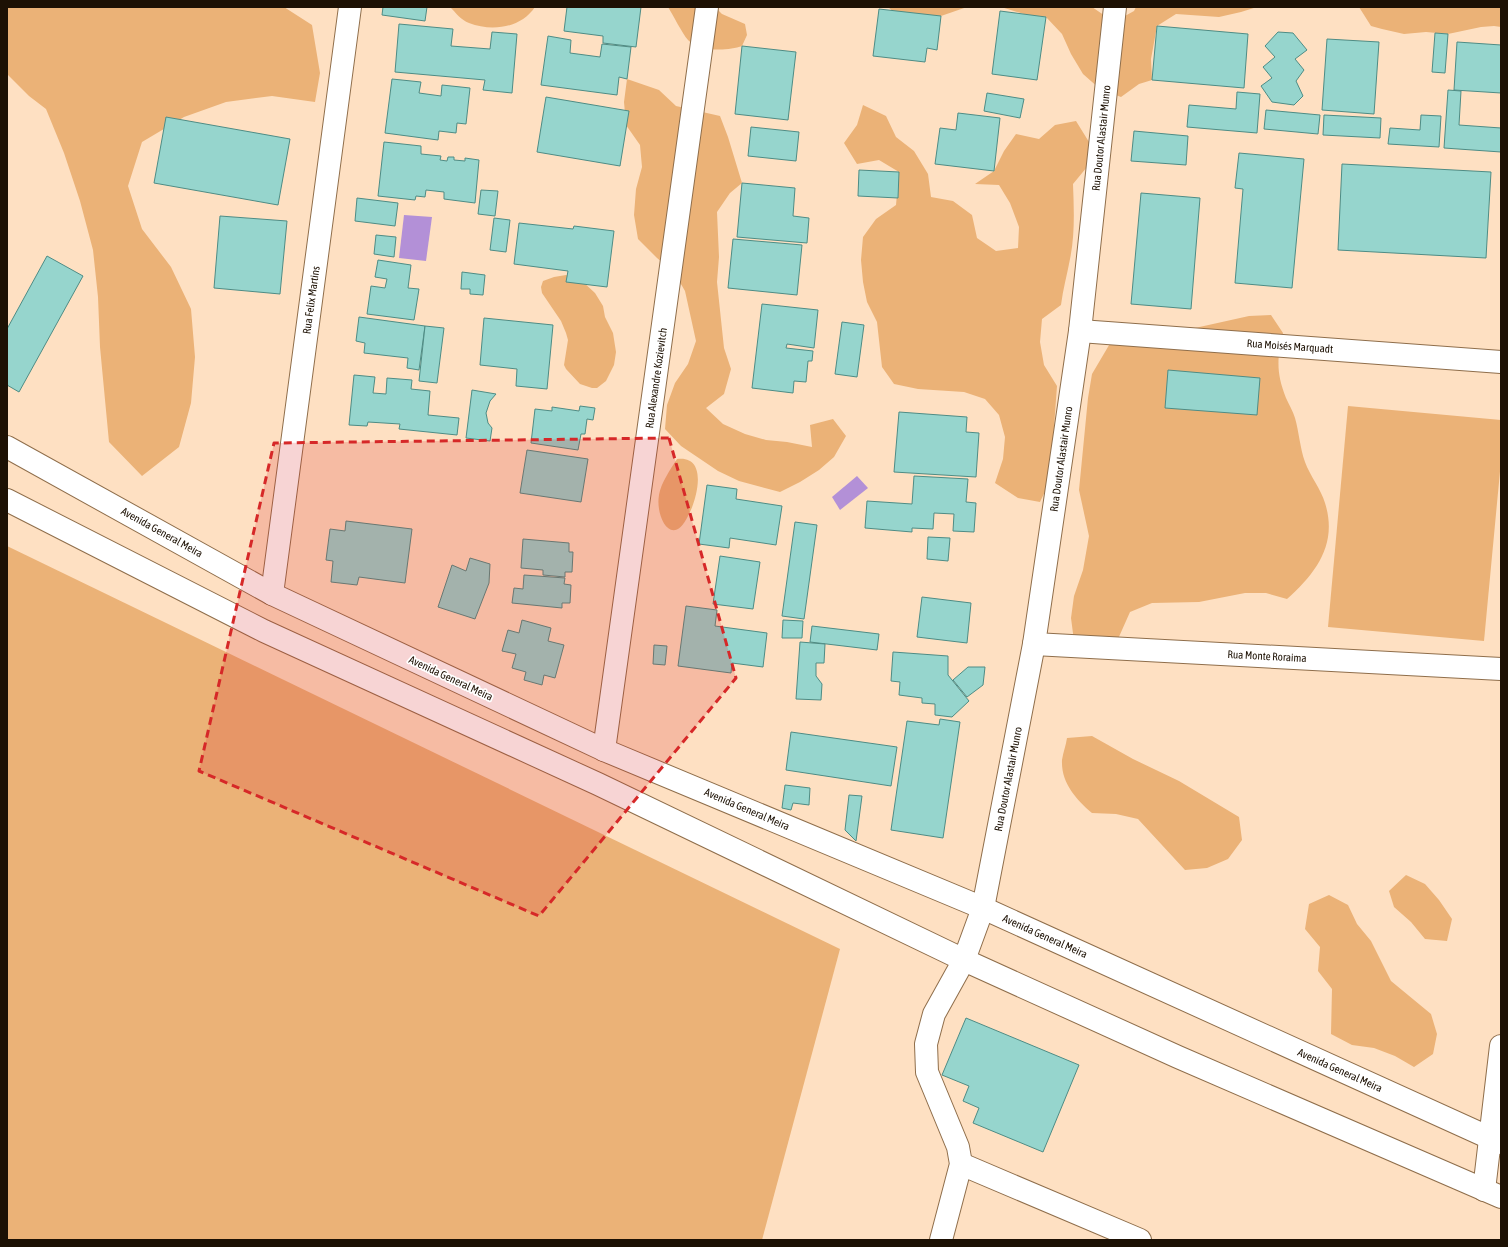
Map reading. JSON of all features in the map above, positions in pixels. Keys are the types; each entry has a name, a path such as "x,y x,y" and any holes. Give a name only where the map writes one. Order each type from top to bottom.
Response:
{"street":[{"name":"Rua Felix Martins","path":"272,594 350,7"},
{"name":"Rua Alexandre Kozievitch","path":"604,750 708,7"},
{"name":"Rua Doutor Alastair Munro","path":"961,1164 958,1147 928,1072 926,1044 934,1014 964,960 983,908 1034,644 1080,331 1116,7"},
{"name":"Rua Moisés Marquadt","path":"1080,331 1501,362"},
{"name":"Avenida General Meira","path":"7,446 272,594 604,750 983,908 1496,1141"},
{"path":"7,500 264,631 598,784 964,960 1178,1057 1493,1193 1501,1046"},
{"name":"Rua Monte Roraima","path":"1034,644 1501,669"},
{"path":"941,1240 961,1164 1140,1240"}],"highlighted area":[{"path":"669,438 736,678 539,916 199,771 274,443"}],"shaded area":[{"path":"7,7 284,7 312,25 320,73 315,102 272,96 226,102 184,117 142,142 128,186 142,229 171,267 191,309 195,357 191,403 179,447 142,476 109,442 93,250 80,201 64,153 46,109 29,96 7,74"},
{"path":"450,7 535,7 522,20 514,24 487,27 466,22"},
{"path":"668,7 715,7 722,14 745,24 747,35 742,46 736,48 714,49 700,47 688,40"},
{"path":"888,7 967,7 941,16 917,17 895,13"},
{"path":"1001,7 1092,7 1114,22 1134,11 1136,7 1257,7 1219,17 1176,14 1157,26 1151,59 1152,80 1139,84 1121,97 1100,89 1083,74 1071,54 1062,34 1046,17 1027,15"},
{"path":"1359,7 1501,7 1501,27 1481,27 1448,34 1426,32 1404,34 1371,26"},
{"path":"627,79 659,90 676,106 720,116 742,183 730,193 717,212 719,257 717,282 724,348 731,369 724,394 706,408 723,424 745,434 766,440 812,447 810,425 833,419 846,436 834,457 819,470 780,492 739,481 718,471 681,446 665,429 667,405 675,383 688,364 696,341 685,291 674,272 638,239 634,215 636,189 642,167 640,145 626,125 624,102"},
{"path":"863,105 886,116 896,137 914,151 928,174 931,197 953,201 972,215 977,238 996,251 1018,248 1019,227 1010,203 999,185 975,184 994,171 1004,151 1016,134 1039,139 1055,125 1076,121 1089,142 1087,167 1073,184 1073,241 1061,305 1042,319 1040,342 1044,365 1057,386 1050,481 1040,502 1018,498 995,483 1003,459 1005,437 999,415 985,399 964,392 918,389 894,384 882,367 877,322 867,302 863,282 861,260 863,237 876,219 896,205 899,172 879,160 857,164 844,143 857,125"},
{"path":"404,215 432,217 426,261 399,258"},
{"path":"566,275 582,281 595,293 603,306 605,317 613,333 616,352 614,365 606,381 597,388 580,384 566,369 564,365 568,340 566,333 561,321 542,293 541,287 543,281"},
{"path":"1271,315 1283,333 1278,366 1280,381 1295,418 1305,462 1325,503 1329,532 1322,557 1307,579 1287,599 1266,593 1245,593 1199,602 1152,603 1130,612 1118,639 1074,641 1071,618 1074,596 1083,570 1089,536 1079,490 1088,398 1092,374 1115,335 1177,332 1249,316"},
{"path":"1348,406 1501,420 1501,461 1484,641 1328,627"},
{"path":"677,459 687,460 693,464 697,471 698,480 695,500 688,516 682,525 676,530 671,530 662,520 658,504 660,490"},
{"path":"857,476 868,488 840,510 832,497"},
{"path":"7,546 840,949 762,1240 7,1240"},
{"path":"1092,736 1133,759 1179,781 1239,817 1242,840 1228,859 1207,868 1185,870 1138,819 1116,814 1092,813 1086,808 1075,796 1067,783 1062,768 1062,760 1067,738"},
{"path":"1406,875 1425,884 1439,900 1452,919 1447,941 1425,939 1411,922 1394,907 1389,891"},
{"path":"1329,895 1348,905 1357,924 1371,941 1391,981 1431,1014 1437,1034 1433,1054 1414,1067 1395,1056 1374,1048 1352,1045 1331,1034 1332,989 1318,971 1320,947 1305,929 1309,904"}],"building":[{"path":"383,7 427,7 425,21 382,15"},
{"path":"567,7 641,7 636,47 603,43 603,36 564,31"},
{"path":"879,9 941,16 937,50 927,48 925,62 873,56"},
{"path":"1000,11 1046,17 1037,80 992,74"},
{"path":"399,24 453,29 451,46 490,49 492,32 517,34 512,93 483,90 485,80 395,72"},
{"path":"1157,26 1248,34 1244,88 1152,80"},
{"path":"1278,32 1293,33 1307,50 1295,59 1304,70 1296,81 1303,96 1294,105 1272,102 1261,86 1272,78 1263,67 1275,57 1265,46"},
{"path":"1435,33 1448,34 1445,73 1432,72"},
{"path":"548,36 571,40 570,53 600,57 602,44 631,47 627,79 619,77 617,95 541,85"},
{"path":"1327,39 1379,42 1374,114 1322,110"},
{"path":"1457,42 1501,45 1501,93 1454,90"},
{"path":"742,46 796,52 788,120 735,114"},
{"path":"392,79 421,82 419,93 441,96 442,85 470,88 466,124 457,123 456,133 439,131 438,140 385,133"},
{"path":"1448,90 1461,91 1459,125 1501,128 1501,152 1444,148"},
{"path":"1237,92 1260,94 1257,133 1187,127 1189,105 1236,109"},
{"path":"987,93 1024,99 1020,118 984,111"},
{"path":"546,97 629,111 620,166 537,152"},
{"path":"1266,110 1320,115 1318,134 1264,129"},
{"path":"958,113 1000,118 994,171 935,164 940,128 956,130"},
{"path":"1324,115 1381,118 1380,138 1323,135"},
{"path":"1421,115 1441,116 1439,147 1388,144 1390,128 1420,130"},
{"path":"166,117 290,139 278,205 154,183"},
{"path":"751,127 799,132 796,161 748,156"},
{"path":"1134,131 1188,136 1186,165 1131,161"},
{"path":"384,142 421,146 421,154 441,156 440,160 447,161 448,157 454,157 454,160 465,161 465,158 479,160 475,203 444,199 444,192 426,190 425,197 416,196 415,200 378,196"},
{"path":"1239,153 1304,159 1292,288 1235,283 1243,189 1235,188"},
{"path":"1342,164 1491,172 1486,258 1338,250"},
{"path":"859,170 899,172 898,198 858,196"},
{"path":"742,183 795,188 793,216 809,218 807,243 737,237"},
{"path":"481,190 498,191 495,216 478,214"},
{"path":"1141,193 1200,198 1191,309 1131,304"},
{"path":"357,198 398,203 395,226 355,221"},
{"path":"220,216 287,221 280,294 214,288"},
{"path":"494,218 510,220 506,252 490,250"},
{"path":"519,223 573,229 574,226 614,231 607,287 566,282 568,271 514,264"},
{"path":"376,235 396,237 394,257 374,254"},
{"path":"733,239 802,245 797,295 728,288"},
{"path":"47,256 83,276 19,392 7,385 7,329"},
{"path":"378,260 411,265 408,288 419,289 414,320 367,314 371,286 385,288 387,279 375,277"},
{"path":"462,272 485,275 483,295 470,294 470,289 461,289"},
{"path":"762,304 818,310 814,348 787,344 786,348 813,351 812,361 808,361 806,382 794,381 793,393 752,388"},
{"path":"359,317 425,326 419,370 407,368 408,358 364,353 365,343 356,341"},
{"path":"484,318 553,325 547,389 516,386 517,369 480,365"},
{"path":"842,322 864,325 857,377 835,374"},
{"path":"425,326 444,328 437,383 419,381"},
{"path":"1168,370 1260,378 1257,415 1165,408"},
{"path":"354,375 375,377 373,393 386,394 387,378 412,380 411,389 430,391 428,415 459,418 457,435 399,429 400,424 368,422 367,426 349,425"},
{"path":"472,390 496,394 490,401 486,413 488,423 492,428 490,441 466,438"},
{"path":"580,406 595,408 593,420 587,419 585,434 581,434 578,450 531,443 535,409 552,411 552,407 579,411"},
{"path":"899,412 967,417 966,432 979,433 976,477 894,472"},
{"path":"527,450 588,459 581,502 520,493"},
{"path":"914,476 968,479 966,502 976,503 974,532 953,531 954,514 934,513 933,529 912,528 912,532 865,528 867,501 912,504"},
{"path":"707,485 737,489 736,499 782,506 776,545 730,538 729,548 699,544"},
{"path":"346,521 412,529 405,583 359,577 357,585 331,582 333,561 326,560 330,529 345,531"},
{"path":"795,522 817,525 804,619 782,616"},
{"path":"928,537 950,538 948,561 927,559"},
{"path":"523,539 569,543 569,552 573,552 572,572 565,572 565,577 543,575 543,570 521,568"},
{"path":"720,556 760,562 753,609 713,604"},
{"path":"470,558 490,564 489,583 475,619 438,607 452,565 466,571"},
{"path":"524,575 565,578 564,584 571,585 570,603 562,603 562,608 512,603 514,588 523,589"},
{"path":"922,597 971,603 967,643 917,637"},
{"path":"686,606 717,610 715,626 767,633 763,667 732,663 731,673 678,666"},
{"path":"522,620 551,628 548,641 564,645 555,678 544,675 542,685 524,680 526,672 512,668 516,654 502,651 508,630 519,633"},
{"path":"783,620 803,621 802,638 782,638"},
{"path":"812,626 879,634 877,650 810,642"},
{"path":"800,642 825,644 824,663 816,663 816,676 822,684 821,700 796,699"},
{"path":"654,645 667,646 665,665 653,664"},
{"path":"893,652 948,656 948,675 969,701 952,717 935,715 935,704 922,703 922,698 899,695 900,682 891,681"},
{"path":"968,667 985,667 983,685 967,697 953,680"},
{"path":"940,719 960,722 943,838 891,830 907,721 939,725"},
{"path":"791,732 897,747 891,786 786,770"},
{"path":"785,785 810,788 809,805 793,803 791,810 782,808"},
{"path":"849,795 862,796 856,841 845,830"},
{"path":"966,1018 1079,1065 1043,1152 973,1123 979,1108 963,1101 969,1086 942,1075"}]}
